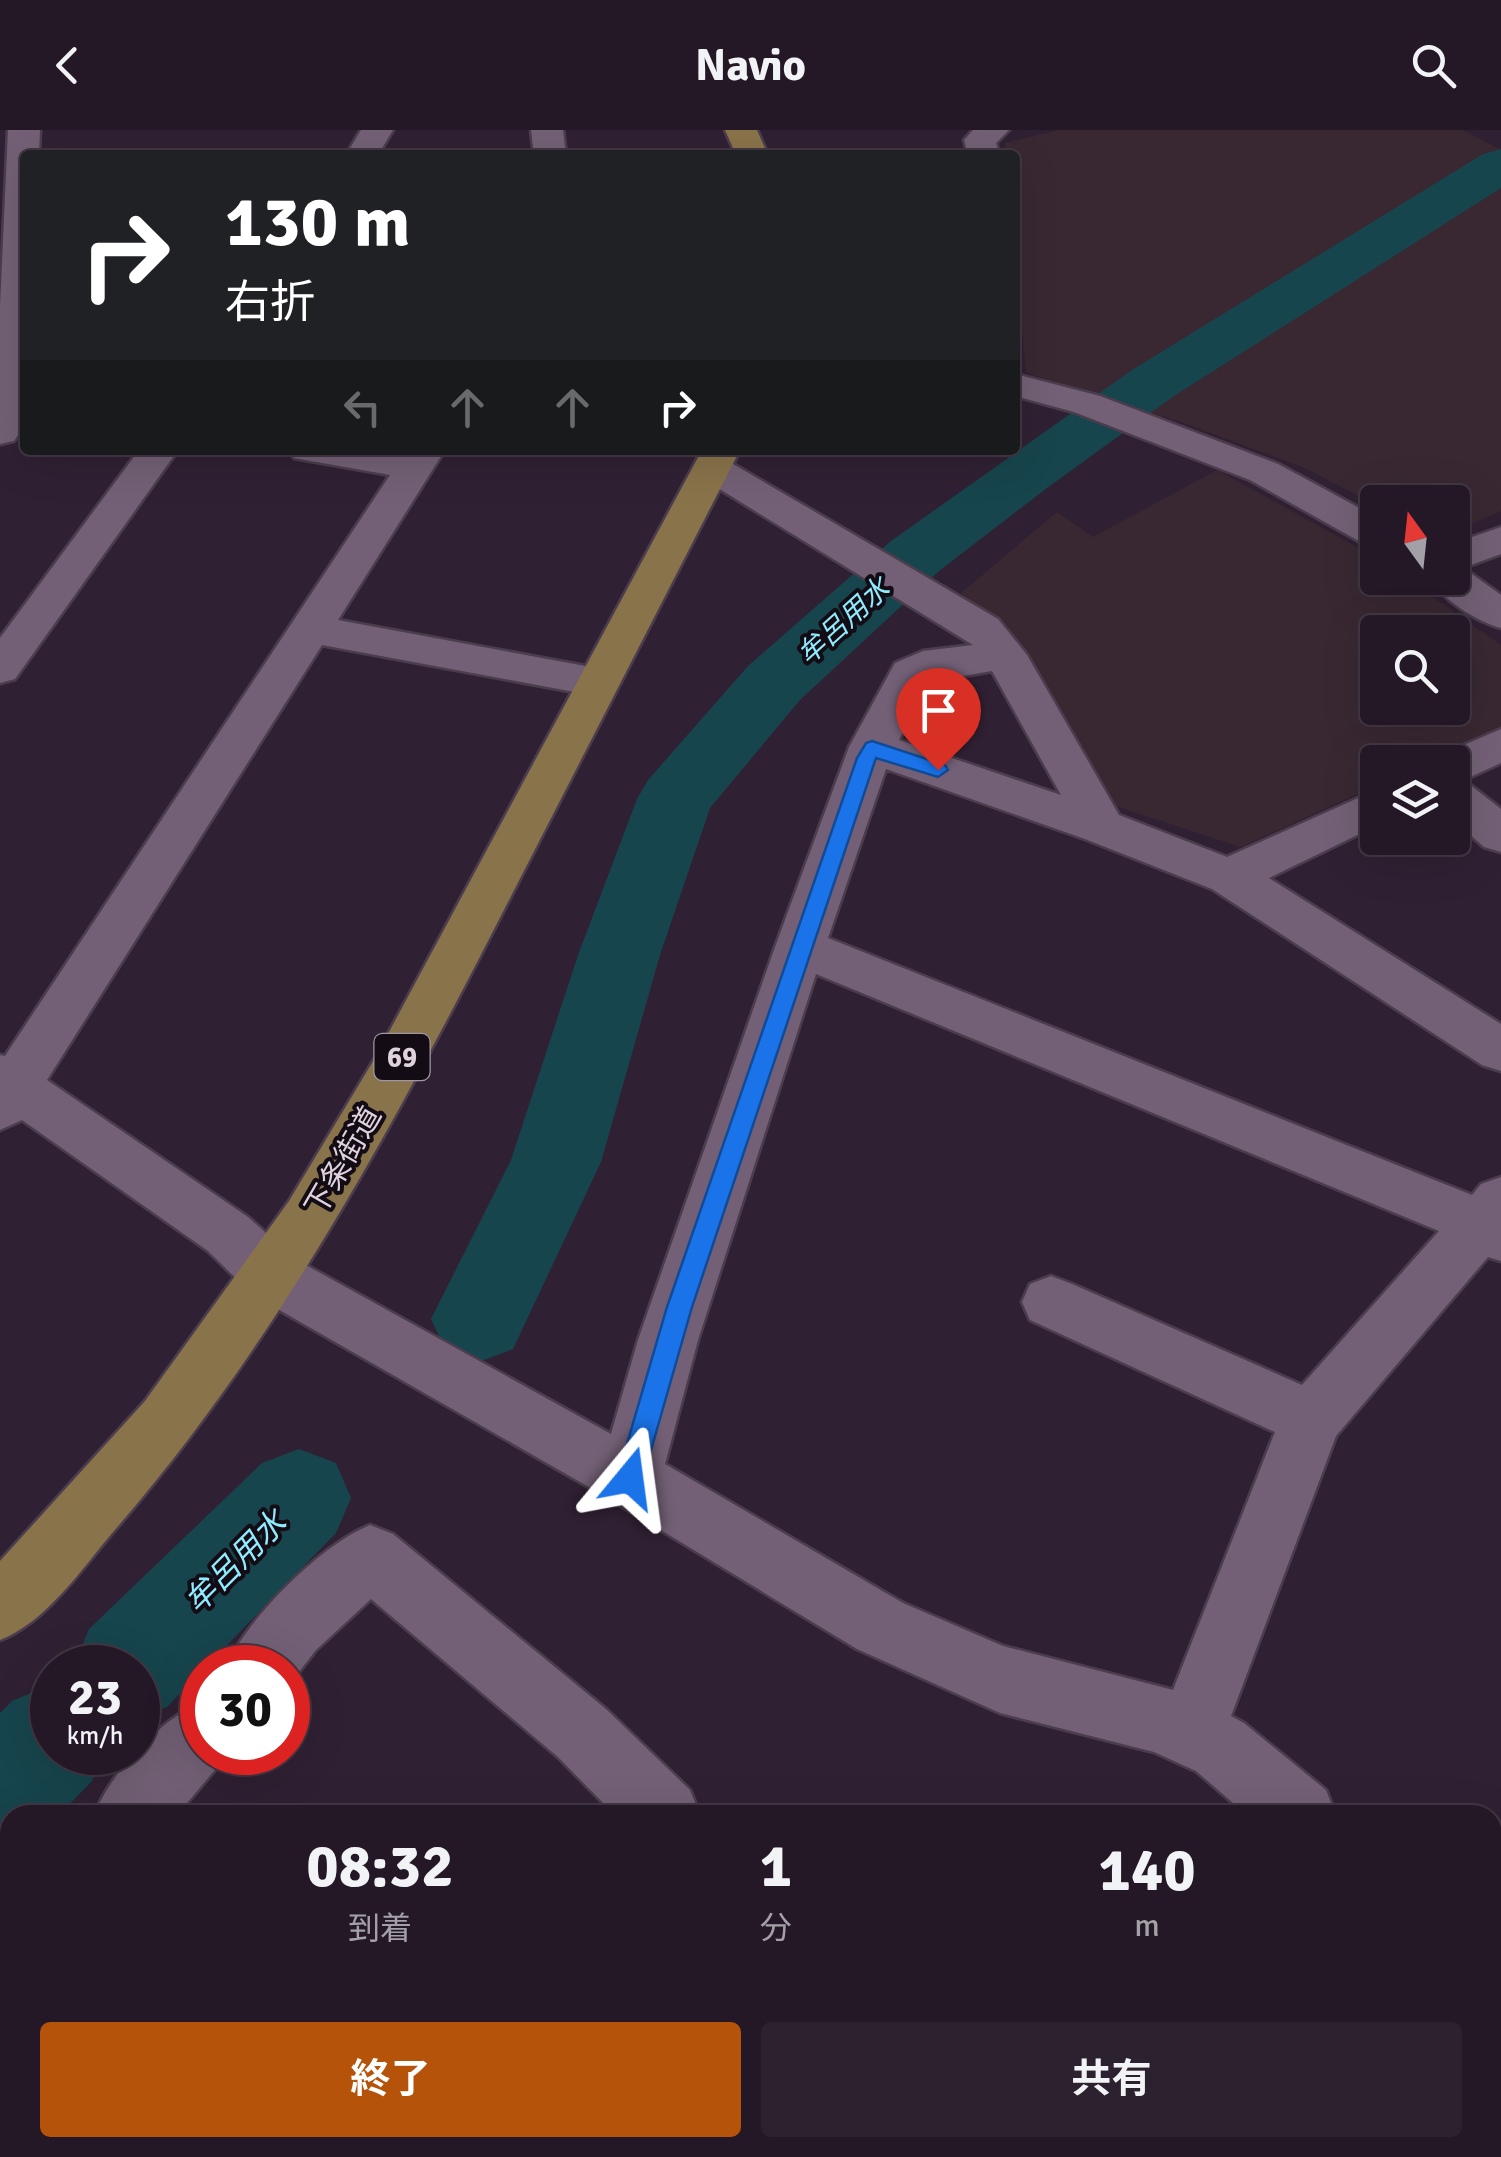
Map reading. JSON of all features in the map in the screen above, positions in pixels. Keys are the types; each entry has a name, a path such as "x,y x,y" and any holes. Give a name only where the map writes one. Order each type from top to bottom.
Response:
{"main road":[{"name":"下条街道","path":"0,1608 64,1544 132,1466 274,1277 343,1166 394,1073 596,682 718,459"}],"street":[{"path":"983,150 980,140 993,130"},
{"path":"0,434 7,423 20,282"},
{"path":"1020,386 1142,423 1264,472 1360,524"},
{"path":"0,669 155,455"},
{"path":"370,455 420,459 4,1094 228,1234 274,1277 630,1478 880,1626 1000,1679 1161,1719 1220,1748 1289,1805"},
{"path":"718,459 906,584 983,629 1005,655 1102,827"},
{"path":"1470,552 1501,539"},
{"path":"1470,593 1501,615"},
{"path":"311,629 596,682"},
{"path":"630,1478 668,1340 800,947 872,747 911,673 923,665 1005,655"},
{"path":"1470,759 1501,744"},
{"path":"872,747 1229,876 1501,1050"},
{"path":"1470,809 1501,836"},
{"path":"1229,876 1360,814"},
{"path":"800,947 1494,1220 1311,1419 1190,1733"},
{"path":"1050,1302 1311,1419"},
{"path":"278,1645 370,1556 582,1733 655,1805"},
{"path":"139,1805 180,1760"}],"shaded area":[{"path":"1059,130 1463,130 1501,150 1501,511 1470,525 1470,485 1360,485 1360,497 1305,468 1181,422 1026,373 1020,306 1020,150 1006,150 1005,143"},
{"path":"1217,470 1360,549 1360,595 1430,595 1458,615 1360,615 1360,725 1470,725 1470,623 1501,645 1501,727 1462,745 1360,745 1360,793 1241,847 1115,806 1014,641 961,593 1057,512 1093,537"}],"waterway":[{"name":"牟呂用水","path":"479,1319 556,1162 619,955 675,799 774,683 915,556 1024,474 1153,383 1501,165"},
{"name":"牟呂用水","path":"151,1645 299,1498"},
{"name":"牟呂用水","path":"0,1793 30,1763"}],"route":[{"path":"630,1478 668,1340 867,758 872,747 938,770"}]}
